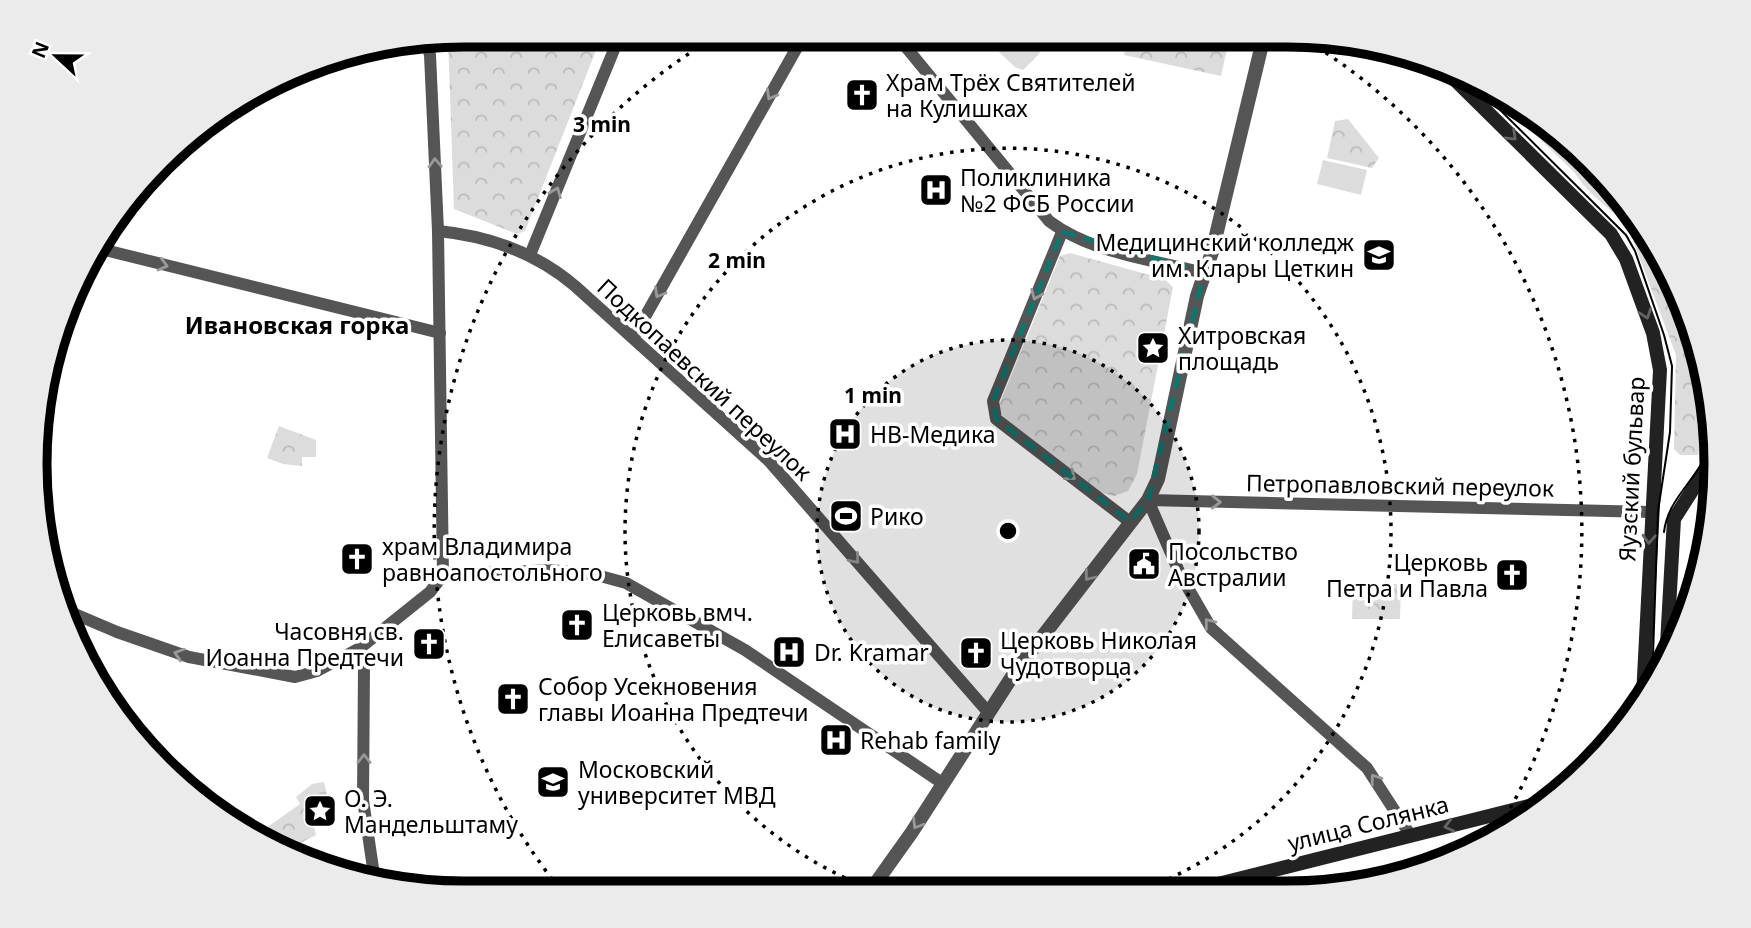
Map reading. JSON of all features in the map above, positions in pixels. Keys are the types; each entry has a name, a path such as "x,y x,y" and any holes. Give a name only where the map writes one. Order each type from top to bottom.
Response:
{"main road":[{"name":"Яузский бульвар","path":"1461,86 1600,222 1626,258 1653,334 1660,370 1659,432 1651,512 1644,679"},
{"name":"Яузский бульвар","path":"1669,631 1674,519 1704,472"},
{"name":"улица Солянка","path":"1231,881 1524,807"}],"street":[{"path":"530,256 615,47"},
{"path":"633,338 797,47"},
{"path":"904,47 1032,204 1062,232 1108,248 1204,274"},
{"path":"877,881 988,712 1148,500 1158,480 1204,274 1262,47"},
{"path":"76,614 189,657 282,676 305,676 360,649 430,592 443,575 438,231 428,49"},
{"name":"Подкопаевский переулок","path":"438,231 486,238 551,265 769,461 988,712"},
{"path":"1062,232 993,401 993,412 996,419 1130,522"},
{"path":"106,250 440,333"},
{"path":"1148,500 1180,574 1211,628 1367,768 1411,836"},
{"name":"Петропавловский переулок","path":"1148,500 1651,512"},
{"path":"443,575 550,570 593,573 626,583 722,636 942,783"},
{"path":"360,649 364,665 365,825 373,871"}],"highlighted area":[{"path":"1062,232 1204,273 1148,500 1130,522 996,419 993,401"}],"green space":[{"path":"597,47 525,231 517,234 454,209 448,48"},
{"path":"1004,47 1042,47 1039,54 1023,70 1015,67 999,52"},
{"path":"1126,47 1228,47 1221,76 1124,55"},
{"path":"1514,114 1562,151 1600,189 1634,232 1661,280 1682,330 1696,383 1702,431 1698,455 1680,455 1674,449 1676,355 1629,230"},
{"path":"1348,119 1379,158 1372,168 1327,158 1335,121"},
{"path":"1323,160 1367,170 1361,195 1317,184"},
{"path":"1070,253 1164,279 1173,287 1137,474 1128,491 1114,496 1099,492 1005,420 1000,411 1000,403 1060,256"},
{"path":"279,426 316,440 316,457 302,457 302,466 283,464 267,458"},
{"path":"1353,584 1401,584 1400,619 1352,619"},
{"path":"324,782 332,817 313,822 316,835 296,845 264,829 300,804 296,797 312,784"}],"tram line":[{"path":"1491,101 1626,235 1635,251 1664,335 1672,366 1670,432 1658,511 1653,663"},
{"path":"1664,532 1672,508 1704,459"}],"place":[{"name":"Храм Трёх Святителей на Кулишках","path":"862,95"},
{"name":"Поликлиника №2 ФСБ России","path":"936,190"},
{"name":"Медицинский колледж им. Клары Цеткин","path":"1379,255"},
{"name":"Хитровская площадь","path":"1153,348"},
{"name":"НВ-Медика","path":"845,434"},
{"name":"Рико","path":"846,516"},
{"name":"храм Владимира равноапостольного","path":"357,559"},
{"name":"Посольство Австралии","path":"1144,564"},
{"name":"Церковь Петра и Павла","path":"1512,575"},
{"name":"Церковь вмч. Елисаветы","path":"577,625"},
{"name":"Часовня св. Иоанна Предтечи","path":"429,644"},
{"name":"Dr. Kramar","path":"789,652"},
{"name":"Церковь Николая Чудотворца","path":"976,653"},
{"name":"Собор Усекновения главы Иоанна Предтечи","path":"513,699"},
{"name":"Rehab family","path":"836,740"},
{"name":"Московский университет МВД","path":"553,782"},
{"name":"О. Э. Мандельштаму","path":"320,811"}],"district":[{"name":"Ивановская горка","path":"297,324"}]}
